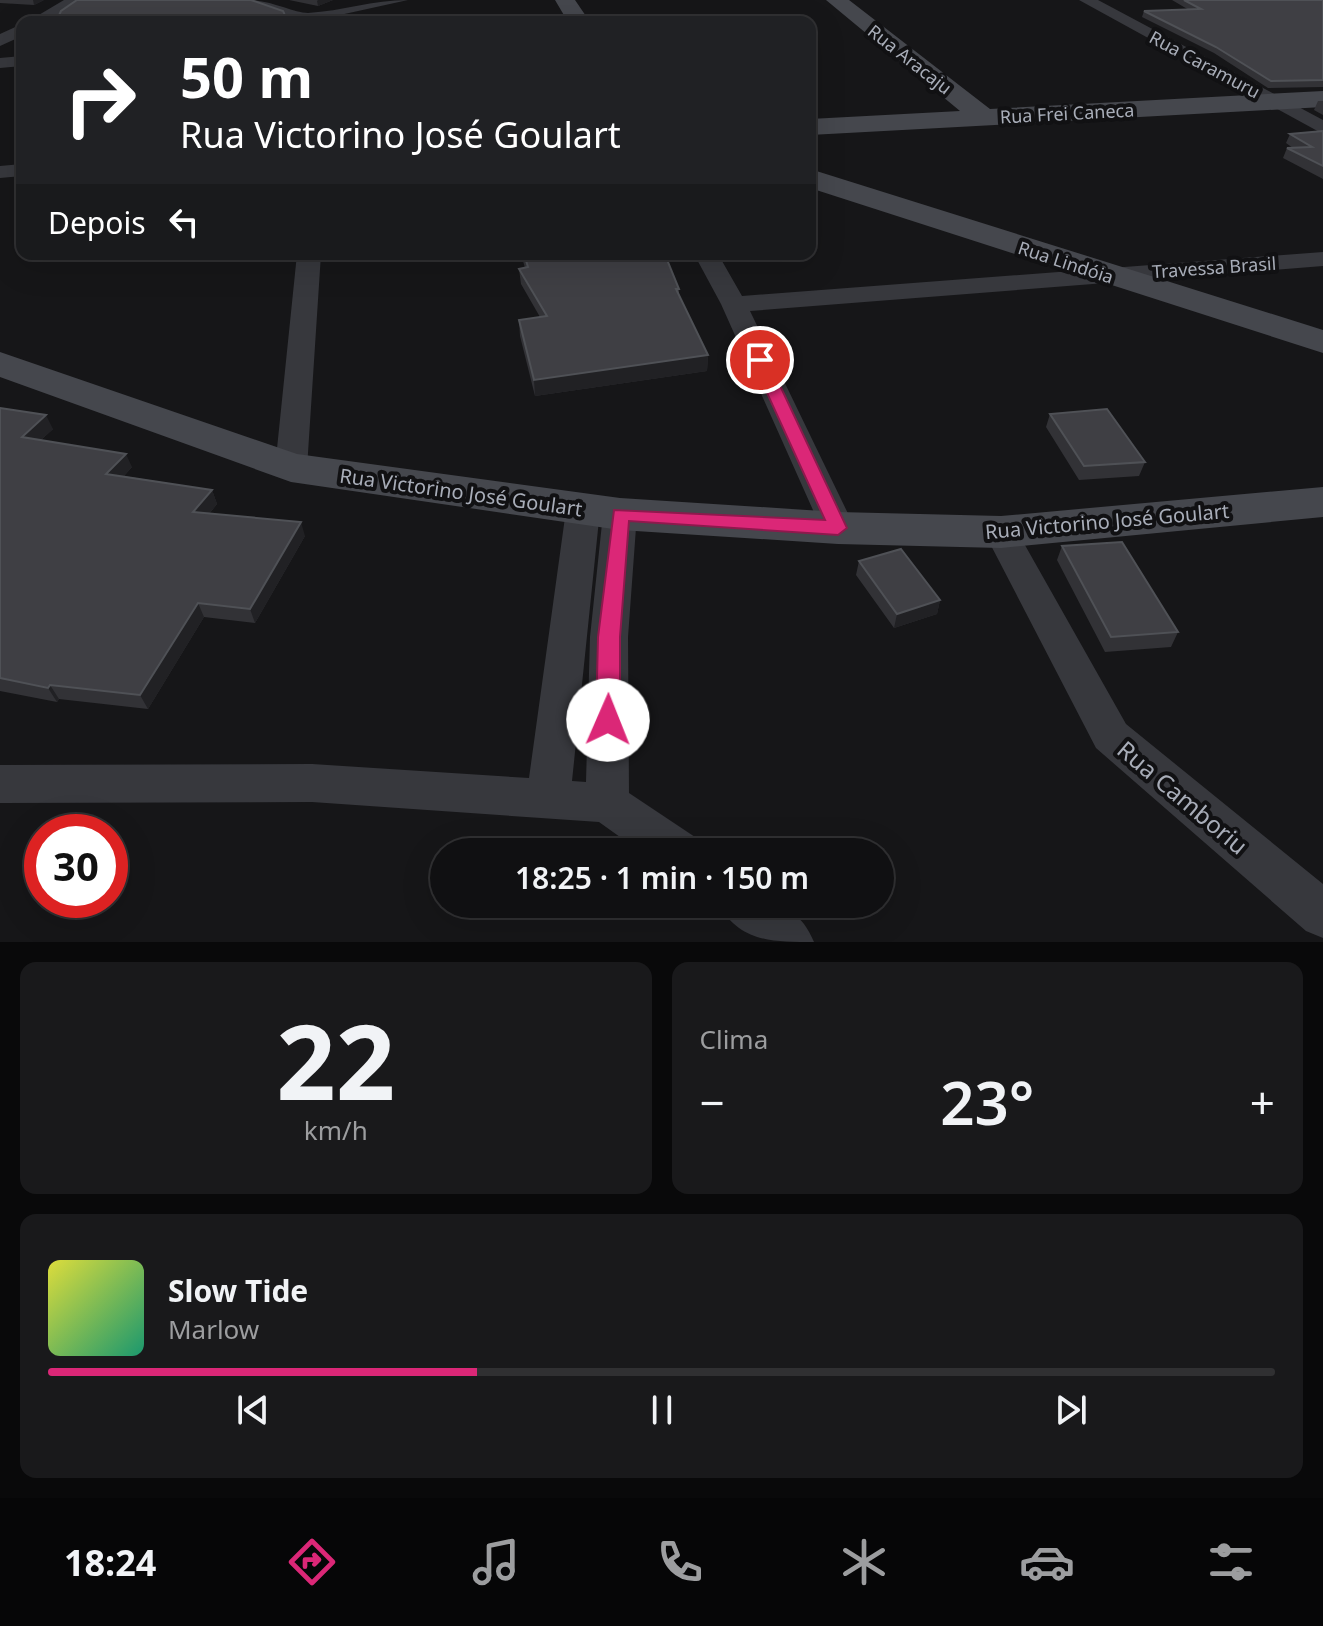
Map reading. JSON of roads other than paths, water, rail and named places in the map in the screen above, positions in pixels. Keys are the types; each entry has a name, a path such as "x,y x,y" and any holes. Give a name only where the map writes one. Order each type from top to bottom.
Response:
{"street":[{"path":"46,16 75,0"},
{"path":"255,0 295,16"},
{"name":"Rua Aracaju","path":"836,0 985,118"},
{"name":"Rua Caramuru","path":"1087,0 1323,128"},
{"path":"323,16 392,1"},
{"name":"Rua Frei Caneca","path":"816,127 1323,99"},
{"name":"Rua Lindóia","path":"816,180 1323,342"},
{"name":"Travessa Brasil","path":"734,304 1323,259"},
{"path":"291,468 308,260"},
{"path":"709,260 734,304 838,528"},
{"name":"Rua Victorino José Goulart","path":"0,364 291,468 602,512 838,528 1001,532 1323,502"},
{"path":"548,797 602,512"},
{"path":"602,512 609,637 607,803"},
{"name":"Rua Camboriu","path":"1001,532 1111,736 1323,914"},
{"path":"0,784 312,783 548,797 607,803 658,838"},
{"path":"760,918 790,942"}]}
